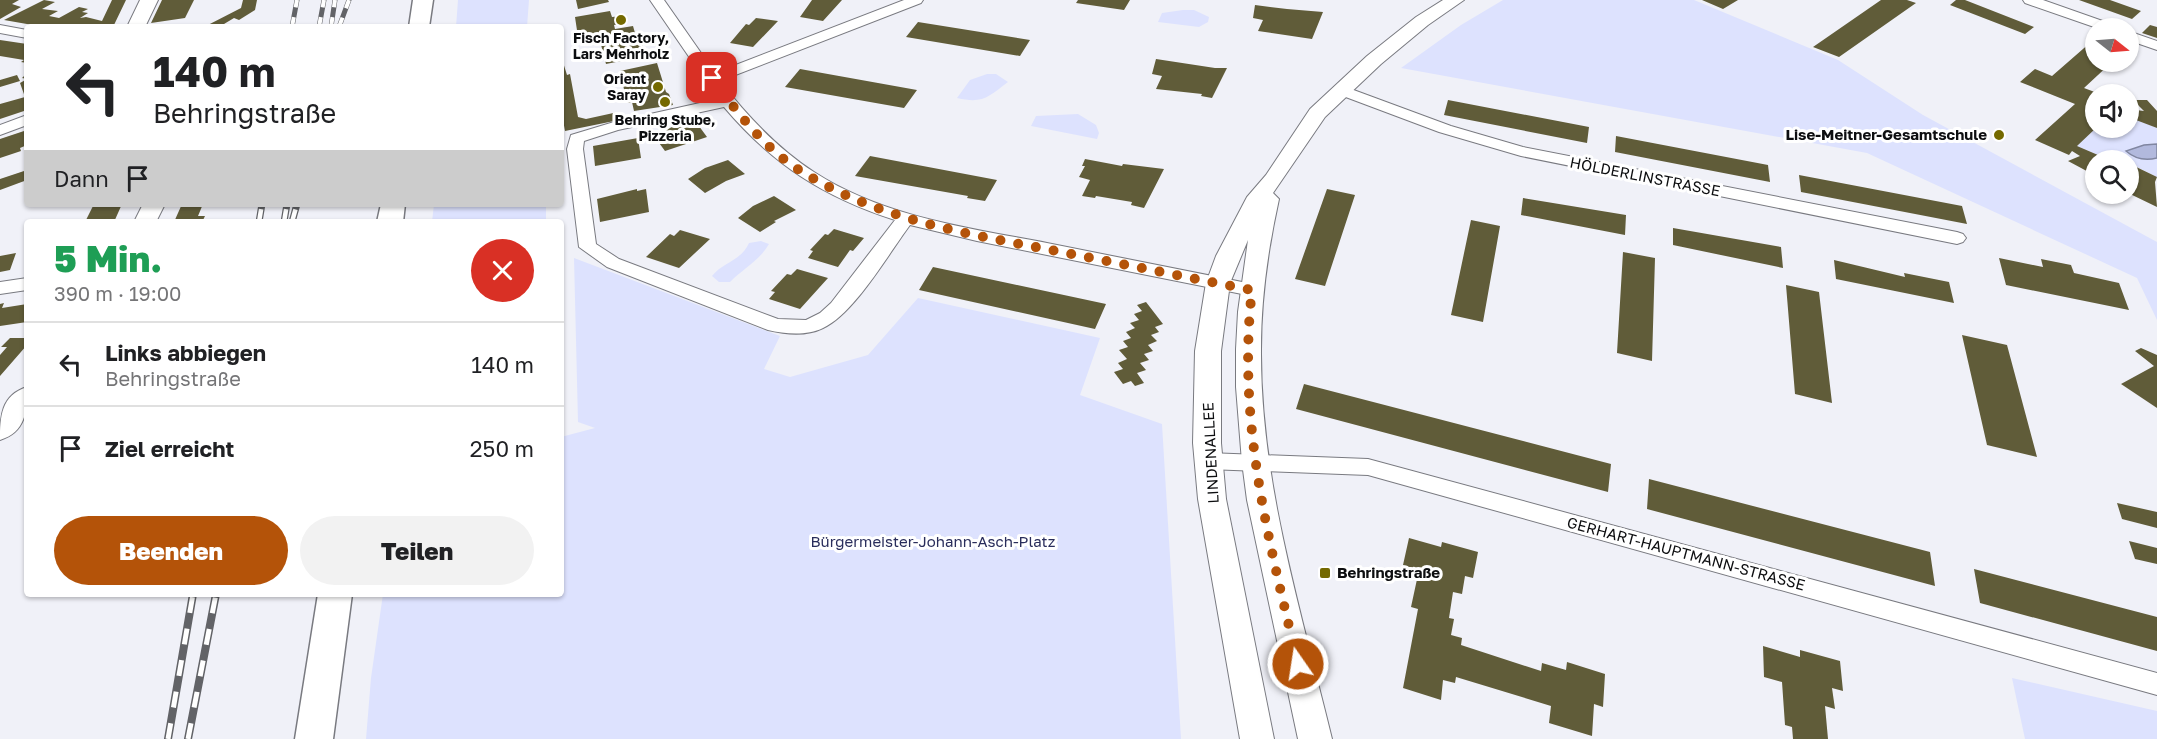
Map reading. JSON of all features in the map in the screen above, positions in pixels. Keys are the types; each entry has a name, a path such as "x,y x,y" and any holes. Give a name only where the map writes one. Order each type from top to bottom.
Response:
{"main road":[{"path":"419,24 423,0"},
{"path":"314,739 335,597"}],"street":[{"path":"137,24 149,0"},
{"path":"658,0 728,101 766,144 795,167 856,200 905,219 1252,290"},
{"path":"712,78 916,0"},
{"name":"LINDENALLEE","path":"1257,739 1212,499 1208,461 1208,351 1218,283 1228,256 1258,197 1274,179 1309,122 1340,90 1422,21 1455,0"},
{"path":"2030,0 2085,19"},
{"path":"2,30 24,34"},
{"path":"2139,39 2157,46"},
{"name":"HÖLDERLINSTRASSE","path":"1340,90 1445,129 1521,152 1957,238"},
{"path":"728,101 596,131 577,138 575,149 588,247 613,263 775,325 793,327 816,324 827,318 861,279 905,219"},
{"path":"0,130 24,121"},
{"name":"LINDENALLEE","path":"1274,179 1254,261 1248,326 1247,384 1255,462 1275,565 1315,739"},
{"path":"0,288 24,284"},
{"path":"0,430 24,401"},
{"name":"GERHART-HAUPTMANN-STRASSE","path":"1208,461 1368,467 2157,684"}],"green space":[{"path":"458,0 529,0 527,24 456,24"},
{"path":"1503,0 1694,0 1838,60 1923,115 2157,242 2157,320 2137,278 1867,153 1401,68 1461,25"},
{"path":"1194,10 1209,17 1208,22 1199,27 1158,22 1162,13"},
{"path":"987,74 996,74 1008,82 979,100 957,98 970,80"},
{"path":"1078,114 1096,125 1099,133 1097,139 1031,126 1036,116"},
{"path":"2139,121 2157,128 2157,144 2144,145 2130,150 2086,150 2077,146 2085,138 2139,138"},
{"path":"2139,157 2157,158 2157,177 2139,168"},
{"path":"434,207 546,207 546,219 432,219"},
{"path":"761,241 769,244 765,250 730,282 719,282 712,276 721,267 737,258 749,243"},
{"name":"Bürgermeister-Johann-Asch-Platz","path":"574,258 780,336 764,369 790,377 868,355 918,298 1100,338 1080,395 1162,424 1181,739 366,739 371,678 383,597 564,597 564,436 595,428 578,422"},
{"path":"2012,678 2157,711 2157,739 2025,739"}],"shaded area":[{"path":"2157,144 2157,158 2140,159 2139,150 2129,150"}],"building":[{"path":"0,0 19,0 12,4 21,7 0,19"},
{"path":"44,0 55,2 42,9 58,11 49,16 59,18 79,7 88,9 82,12 88,13 80,18 86,17 102,21 112,0 126,0 114,24 27,24 4,20"},
{"path":"162,0 194,0 185,18 151,23"},
{"path":"243,0 257,0 255,10 239,20 234,18 224,24 210,24 241,8"},
{"path":"576,0 608,0 609,2 578,9"},
{"path":"812,0 842,0 823,21 800,17"},
{"path":"1078,0 1130,0 1124,10 1076,3"},
{"path":"1702,0 1738,0 1723,9"},
{"path":"1881,0 1907,0 1916,3 1839,57 1813,47"},
{"path":"1956,0 1965,0 2034,27 2025,34 1950,5"},
{"path":"2079,0 2110,0 2141,11 2133,18"},
{"path":"1255,5 1323,12 1312,39 1258,31 1263,20 1253,18"},
{"path":"610,11 612,17 623,16 625,23 614,25 615,29 633,26 637,40 641,39 646,56 606,64 598,33 578,37 575,17"},
{"path":"756,18 778,21 753,47 730,43 746,24 749,25"},
{"path":"918,22 1030,40 1020,56 906,37"},
{"path":"2150,25 2157,27 2157,38 2142,33"},
{"path":"0,40 24,44 24,60 0,56"},
{"path":"2085,47 2085,72 2101,72 2088,84 2085,84 2084,88 2085,138 2077,146 2086,150 2085,170 2068,161 2080,156 2072,151 2069,155 2035,140 2075,104 2020,82 2035,69 2052,76"},
{"path":"1156,59 1227,68 1212,98 1201,96 1202,94 1156,89 1162,76 1152,74"},
{"path":"657,63 666,92 673,105 634,111 632,102 627,103 620,71"},
{"path":"564,66 567,75 570,74 578,117 586,119 618,112 619,120 565,131"},
{"path":"800,69 917,90 904,108 785,87"},
{"path":"17,75 20,81 0,87 0,80"},
{"path":"24,81 24,94 20,83"},
{"path":"24,97 24,111 0,119 0,104"},
{"path":"1448,100 1589,127 1587,143 1444,115"},
{"path":"2139,100 2147,100 2157,111 2157,128 2139,121 2139,110 2144,111 2139,106"},
{"path":"696,122 707,137 665,151 654,136 674,126"},
{"path":"24,131 24,146 20,148 21,151 0,158 0,139"},
{"path":"1616,136 1768,165 1770,182 1615,152"},
{"path":"638,138 641,158 595,166 593,146"},
{"path":"870,156 997,180 985,201 855,176"},
{"path":"1085,159 1122,166 1123,164 1164,169 1144,208 1131,205 1132,202 1082,196 1090,180 1079,177 1085,166 1082,166"},
{"path":"728,160 745,174 726,181 705,193 688,179 705,168"},
{"path":"2139,168 2157,177 2155,182 2157,207 2139,198"},
{"path":"24,171 24,181 0,190 0,179"},
{"path":"1799,175 1962,206 1967,224 1801,192"},
{"path":"637,189 637,191 646,189 649,212 600,222 597,199"},
{"path":"1327,189 1355,195 1325,286 1295,279"},
{"path":"774,196 796,210 774,221 776,222 760,232 738,218 753,206"},
{"path":"1523,198 1626,215 1625,235 1521,215"},
{"path":"92,207 121,207 115,219 86,219"},
{"path":"181,207 202,207 198,216 205,216 204,219 175,219"},
{"path":"1471,220 1500,226 1483,322 1451,315"},
{"path":"1673,228 1781,247 1783,268 1673,245"},
{"path":"834,229 864,238 853,251 850,250 838,267 808,258 813,251 810,250 825,234 828,235"},
{"path":"680,230 710,239 679,268 646,257 670,234 674,236"},
{"path":"1623,252 1655,258 1652,361 1617,353"},
{"path":"16,253 10,270 0,272 0,256"},
{"path":"1999,258 2043,267 2041,259 2071,265 2074,273 2119,283 2129,310 2006,285"},
{"path":"1834,260 1905,277 1904,273 1949,282 1954,303 1836,279"},
{"path":"933,267 1106,304 1095,329 919,290"},
{"path":"797,269 828,278 800,309 769,299 775,292 771,291 787,274 791,275"},
{"path":"1786,285 1819,292 1832,403 1795,394"},
{"path":"1146,302 1163,324 1155,327 1159,332 1151,335 1157,341 1148,345 1153,351 1144,354 1149,360 1140,363 1146,370 1137,373 1144,383 1135,386 1131,381 1123,384 1114,372 1123,369 1118,363 1127,359 1119,350 1128,347 1123,341 1131,338 1126,332 1135,328 1130,323 1139,320 1134,314 1142,311 1137,305"},
{"path":"4,303 2,308 24,304 24,322 0,326 0,304"},
{"path":"1962,335 2007,345 2037,457 1987,445"},
{"path":"10,338 24,338 24,348 0,376 0,355 7,347 1,347"},
{"path":"2141,348 2157,355 2157,408 2121,384 2154,366 2135,351"},
{"path":"1304,384 1611,464 1608,492 1296,409"},
{"path":"1649,479 1930,552 1935,586 1647,509"},
{"path":"2117,503 2157,512 2157,528 2122,519"},
{"path":"1409,538 1441,547 1442,542 1478,552 1473,578 1465,576 1462,594 1453,592 1449,618 1454,619 1451,635 1462,638 1461,645 1541,671 1542,663 1566,670 1567,662 1605,674 1603,707 1594,704 1592,736 1549,723 1551,706 1456,677 1455,683 1443,680 1441,700 1403,688 1418,609 1411,607 1419,570 1403,565"},
{"path":"2129,541 2157,548 2157,564 2135,559"},
{"path":"1974,569 2157,617 2157,651 1980,603"},
{"path":"1763,646 1800,657 1800,650 1840,661 1843,691 1832,688 1835,709 1825,706 1828,739 1793,739 1792,727 1785,725 1782,682 1764,677"}],"railway":[{"path":"293,24 297,0"},
{"path":"320,24 324,0"},
{"path":"331,24 335,0"},
{"path":"340,24 349,0"},
{"path":"260,219 262,207"},
{"path":"284,219 286,207"},
{"path":"293,219 296,207"},
{"path":"168,739 192,597"},
{"path":"188,739 215,597"}],"place":[{"name":"Fisch Factory, Lars Mehrholz","path":"621,20"},
{"name":"Orient Saray","path":"658,87"},
{"name":"Behring Stube, Pizzeria","path":"665,102"},
{"name":"Lise-Meitner-Gesamtschule","path":"1999,135"},
{"name":"Behringstraße","path":"1325,573"}],"route":[{"path":"712,78 728,101 755,132 780,156 827,186 877,209 931,226 1252,290 1248,326 1247,384 1255,462 1269,538 1298,664"}]}
